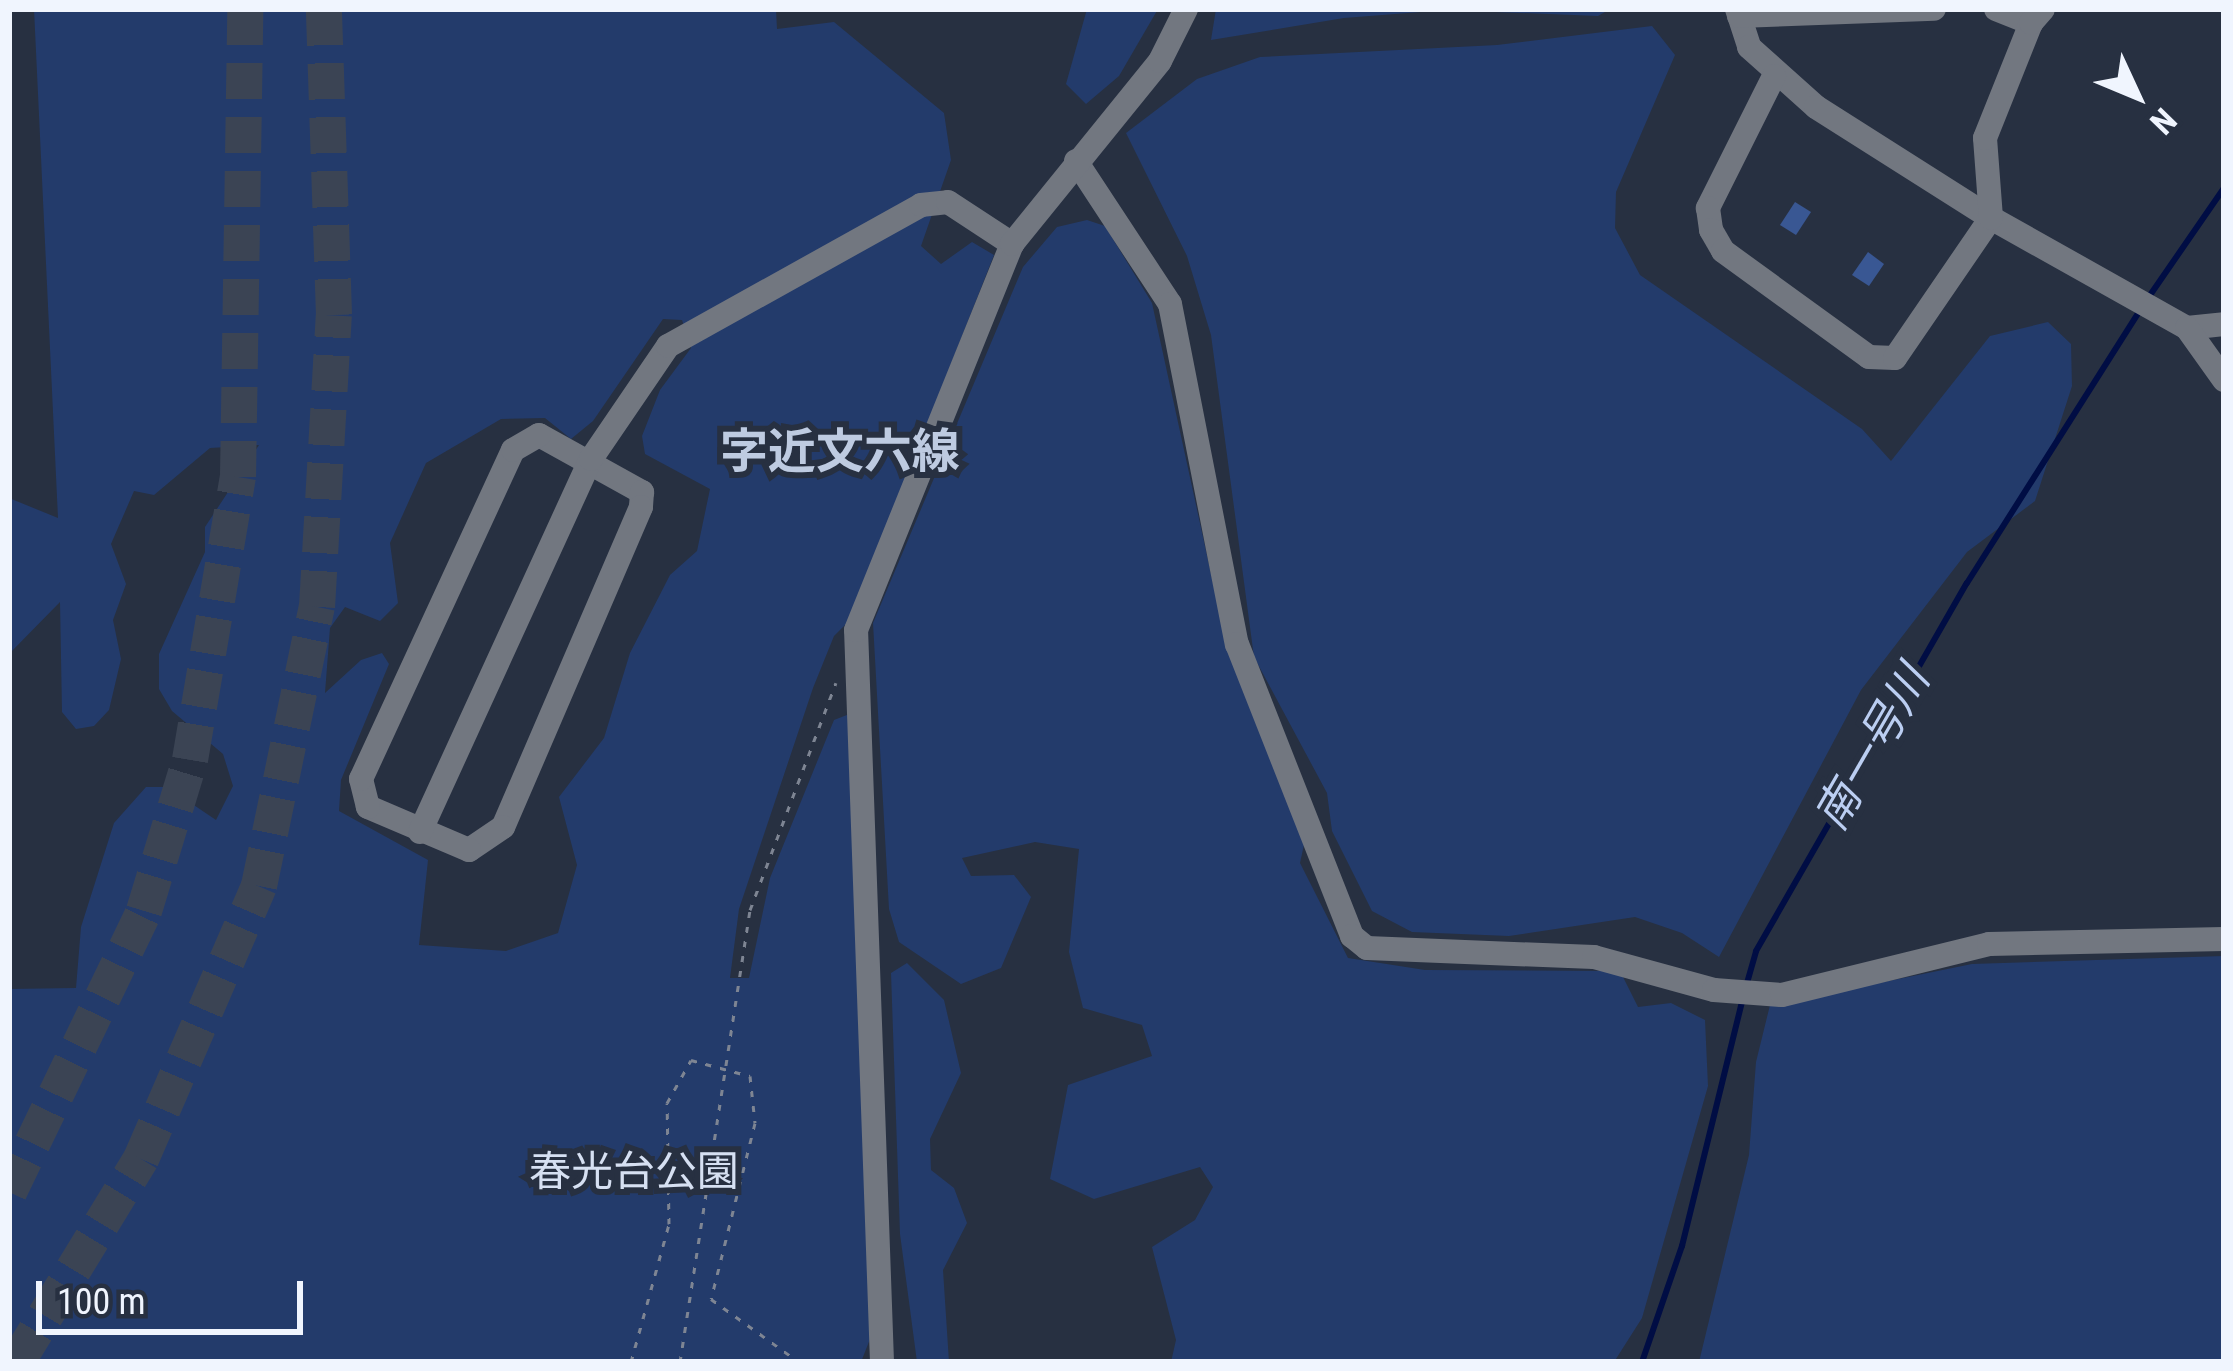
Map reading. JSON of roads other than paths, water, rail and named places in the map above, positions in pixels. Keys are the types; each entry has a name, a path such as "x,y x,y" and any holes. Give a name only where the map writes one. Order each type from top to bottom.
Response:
{"lane":[{"path":"882,1362 856,630 1012,244 1160,61 1186,9"},
{"path":"1934,9 1738,12 1749,47 1774,76 1991,218 2187,328 2224,380"},
{"path":"1774,76 1708,208 1711,230 1724,251 1869,357 1894,358 1917,336 1991,218 1985,138 2037,16 1996,9"},
{"path":"1076,161 1170,304 1237,644 1352,936 1367,948 1594,957 1714,990 1782,995 1990,944 2224,939"},
{"path":"420,832 591,459 668,346 920,205 948,202 1012,244"},
{"path":"2187,328 2224,325"},
{"path":"538,435 591,459 642,492 641,507 503,827 469,850 420,832 368,808 361,779 513,450 538,435"}],"waterway":[{"name":"南一号川","path":"2146,301 2224,188"},
{"name":"南一号川","path":"1747,983 1756,951 1967,583 2139,312"},
{"name":"南一号川","path":"1642,1362 1682,1246 1742,1002"}],"tunnel":[{"path":"9,1192 144,911 190,760 238,477 245,9"},
{"path":"17,1362 141,1159 259,886 317,607 334,315 324,9"}],"district":[{"name":"字近文六線","path":"840,452"}],"park label":[{"name":"春光台公園","path":"634,1172"}]}
